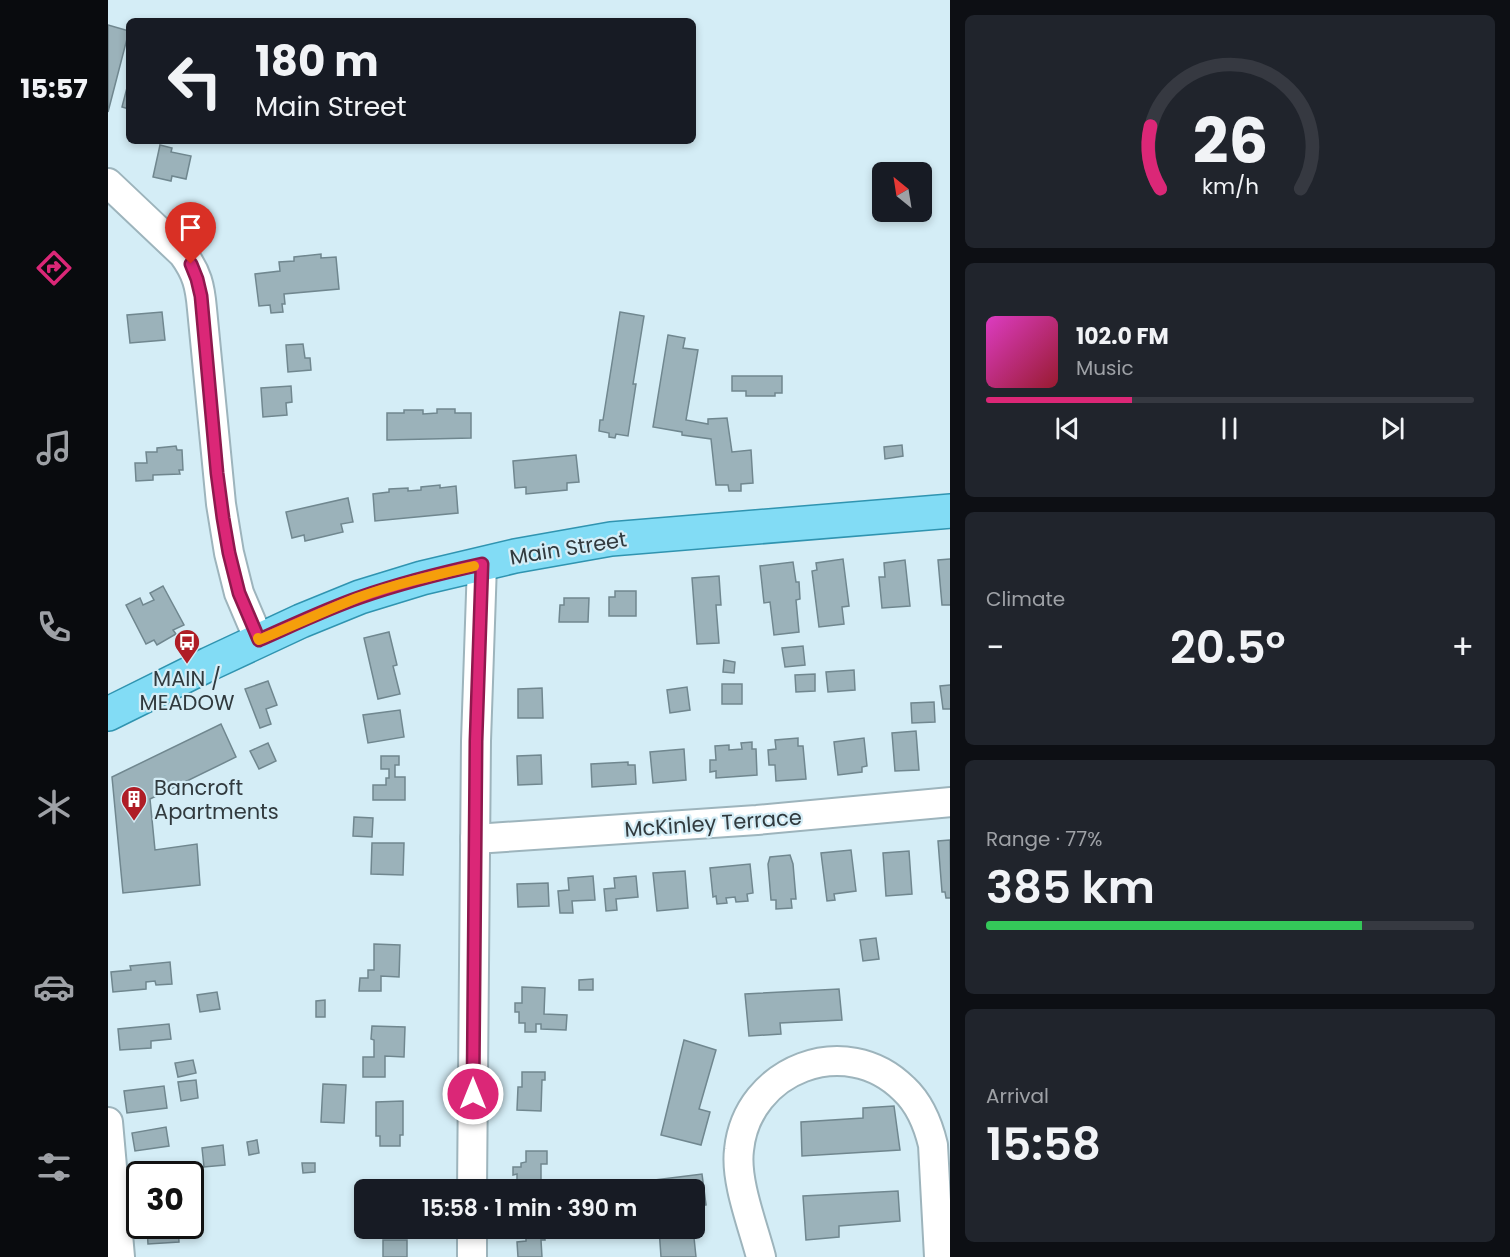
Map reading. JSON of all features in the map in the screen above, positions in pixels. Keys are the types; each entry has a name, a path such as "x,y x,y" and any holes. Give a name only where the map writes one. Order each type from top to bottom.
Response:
{"main road":[{"name":"Main Street","path":"108,714 166,684 301,621 360,597 423,578 539,551 611,539 950,511"}],"street":[{"path":"108,183 183,254 191,264 197,279 222,514 239,593 259,640"},
{"path":"472,1179 476,741 482,564"},
{"name":"McKinley Terrace","path":"475,839 757,820 950,802"},
{"path":"761,1257 738,1167 738,1151 746,1120 753,1106 774,1083 802,1067 833,1061 865,1065 893,1079 905,1089 923,1115 933,1145 939,1257"},
{"path":"108,1122 120,1257"},
{"path":"472,1239 472,1257"}],"building":[{"path":"108,25 126,30 126,43 108,112"},
{"path":"126,92 126,108 122,107"},
{"path":"160,145 172,148 171,152 191,156 186,179 172,176 171,181 153,177"},
{"path":"321,254 321,258 336,257 339,289 284,294 283,312 271,313 270,305 259,306 255,274 280,271 279,262 294,261 294,257"},
{"path":"162,312 165,340 130,343 127,315"},
{"path":"620,312 644,316 633,384 636,384 628,436 616,434 615,438 609,437 609,433 599,431 600,420 603,420"},
{"path":"668,335 685,338 683,348 698,350 686,420 708,424 708,419 727,418 732,452 751,450 753,483 741,484 741,491 729,491 728,485 716,485 711,439 682,435 682,432 653,427"},
{"path":"303,344 305,358 310,358 311,370 288,372 286,345"},
{"path":"732,376 782,376 782,393 775,393 775,396 746,396 746,391 732,391"},
{"path":"291,386 292,402 286,403 287,415 263,417 261,388"},
{"path":"437,409 455,409 455,413 471,413 471,438 387,440 387,413 423,410 423,414 437,413"},
{"path":"902,445 903,456 885,459 884,447"},
{"path":"176,446 177,450 182,450 183,470 179,470 180,474 153,475 153,480 136,481 135,463 147,463 146,452 157,452 157,448"},
{"path":"576,455 579,482 567,483 567,490 526,494 526,487 515,488 513,461"},
{"path":"440,485 440,488 456,486 458,513 375,521 373,494 389,492 389,489 421,490 421,487"},
{"path":"348,498 353,522 341,524 343,532 305,541 304,535 292,538 286,512"},
{"path":"843,559 849,606 842,607 844,624 819,627 812,571 817,570 816,563"},
{"path":"950,559 950,605 942,605 938,560"},
{"path":"905,560 910,606 882,608 879,577 885,577 884,563"},
{"path":"793,562 796,582 799,582 800,599 796,600 799,632 774,635 770,602 764,603 760,566"},
{"path":"719,576 721,605 716,605 719,643 697,644 692,578"},
{"path":"163,586 184,625 173,630 176,634 157,645 154,640 146,644 126,605 140,598 143,605 154,600 150,593"},
{"path":"615,591 636,591 636,616 609,616 609,597 615,597"},
{"path":"564,598 589,598 588,622 559,622 560,605 564,605"},
{"path":"389,632 397,665 393,666 400,694 378,699 364,638"},
{"path":"803,646 805,665 785,667 782,648"},
{"path":"724,660 735,662 734,673 723,672"},
{"path":"854,670 855,690 828,692 826,672"},
{"path":"815,674 815,691 796,692 795,675"},
{"path":"268,681 277,705 266,709 271,724 260,728 245,689"},
{"path":"722,684 742,684 742,704 722,704"},
{"path":"950,685 950,709 943,709 940,686"},
{"path":"687,687 690,710 670,713 667,690"},
{"path":"542,688 543,718 518,718 518,689"},
{"path":"934,702 935,722 912,723 911,703"},
{"path":"400,710 404,737 368,743 363,715"},
{"name":"Bancroft Apartments","path":"221,724 236,757 150,799 155,850 197,844 200,885 123,893 112,777"},
{"path":"916,731 919,770 895,771 892,733"},
{"path":"798,738 798,746 803,746 806,779 776,781 775,765 769,765 768,750 776,749 775,740"},
{"path":"864,738 867,766 862,767 862,772 838,775 834,742"},
{"path":"752,742 752,749 756,749 757,775 716,778 716,771 710,772 710,760 716,760 715,746 729,745 729,750 742,749 741,743"},
{"path":"268,743 276,761 259,769 250,751"},
{"path":"684,749 686,780 653,783 650,752"},
{"path":"541,755 542,784 518,785 517,756"},
{"path":"381,756 399,756 399,765 395,765 395,777 405,777 405,800 373,800 373,785 386,785 386,778 389,778 389,769 381,769"},
{"path":"628,762 628,765 635,765 636,784 592,787 591,764"},
{"path":"354,817 373,818 372,837 353,836"},
{"path":"950,840 950,898 946,898 945,892 942,892 938,841"},
{"path":"372,843 404,843 403,875 371,874"},
{"path":"851,850 856,891 834,894 835,900 827,901 821,853"},
{"path":"909,851 912,894 886,896 883,853"},
{"path":"790,855 796,899 791,899 792,908 776,909 776,900 771,900 768,864 770,857"},
{"path":"750,864 753,893 747,894 748,901 736,902 735,897 726,898 727,903 717,904 716,896 713,897 710,868"},
{"path":"685,871 688,908 657,911 653,873"},
{"path":"593,876 595,900 572,901 573,913 560,913 558,891 569,890 568,878"},
{"path":"636,876 638,897 616,899 617,910 606,911 604,889 615,888 614,878"},
{"path":"548,883 549,906 518,907 517,884"},
{"path":"876,938 879,959 863,961 860,940"},
{"path":"374,944 400,945 399,977 381,976 381,991 359,991 360,978 368,978 368,970 374,970"},
{"path":"170,962 172,984 156,985 155,981 146,982 146,989 113,992 111,972 131,970 130,966"},
{"path":"593,979 593,990 579,990 579,980"},
{"path":"522,987 545,988 544,1014 567,1015 566,1030 541,1029 541,1024 536,1024 536,1032 525,1032 525,1023 519,1023 519,1012 515,1012 515,1003 522,1003"},
{"path":"839,989 842,1020 780,1023 781,1034 749,1036 745,994"},
{"path":"217,992 220,1009 200,1012 197,995"},
{"path":"325,1000 325,1017 316,1017 316,1001"},
{"path":"169,1024 171,1039 151,1041 151,1048 120,1050 118,1029"},
{"path":"372,1026 405,1027 404,1057 385,1056 385,1077 363,1077 363,1057 374,1057 374,1040 371,1039"},
{"path":"684,1040 716,1050 699,1109 710,1112 701,1145 661,1135"},
{"path":"193,1060 196,1073 178,1077 175,1063"},
{"path":"522,1072 545,1072 545,1080 542,1080 541,1111 517,1110 518,1087 522,1087"},
{"path":"196,1080 198,1098 181,1101 178,1082"},
{"path":"323,1084 346,1085 344,1123 321,1122"},
{"path":"164,1086 167,1108 127,1113 124,1091"},
{"path":"403,1101 403,1135 400,1135 400,1146 380,1146 380,1136 376,1136 376,1102"},
{"path":"894,1106 900,1150 802,1156 801,1122 863,1118 863,1108"},
{"path":"166,1127 169,1146 135,1151 132,1133"},
{"path":"257,1140 259,1153 249,1155 247,1142"},
{"path":"223,1145 225,1165 204,1167 202,1148"},
{"path":"526,1151 547,1151 547,1164 541,1164 541,1179 517,1179 517,1174 513,1175 513,1167 521,1167 521,1163 526,1162"},
{"path":"302,1163 315,1163 315,1172 303,1173"},
{"path":"702,1174 703,1179 663,1179"},
{"path":"898,1191 900,1221 839,1226 839,1237 806,1240 803,1196"},
{"path":"148,1239 179,1239 179,1242 148,1244"},
{"path":"526,1239 545,1239 541,1240 542,1257 518,1257 517,1242 526,1241"},
{"path":"660,1239 694,1239 696,1257 661,1257"},
{"path":"383,1240 407,1240 407,1257 383,1257"}],"slow traffic":[{"path":"258,638 259,640 389,587 474,566"}],"place":[{"name":"MAIN / MEADOW","path":"187,665"},
{"name":"Bancroft Apartments","path":"134,822"}],"route":[{"path":"191,264 201,296 217,473 229,553 239,593 259,640 389,587 482,564 476,741 473,1094"}]}
